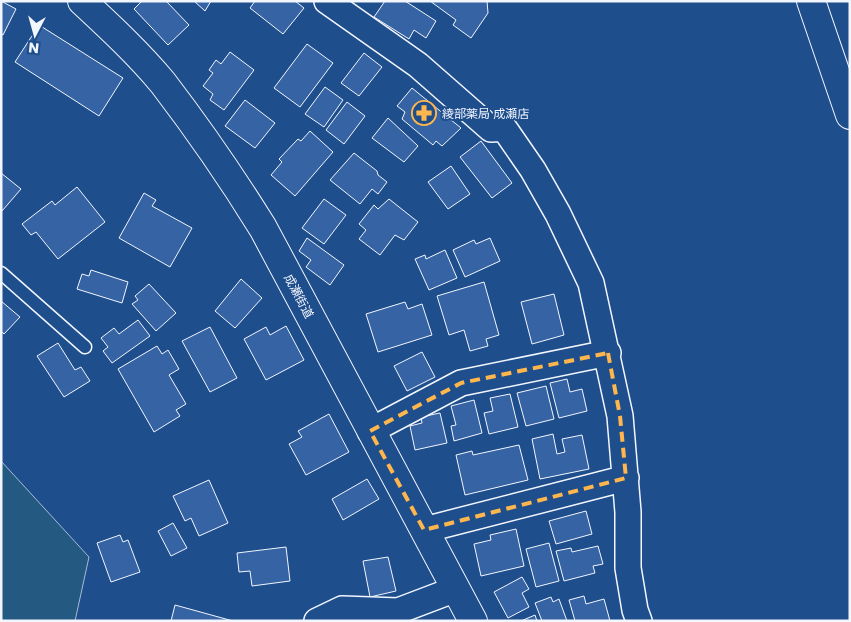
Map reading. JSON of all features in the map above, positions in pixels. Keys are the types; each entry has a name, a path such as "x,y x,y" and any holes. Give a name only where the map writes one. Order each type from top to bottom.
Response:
{"main road":[{"name":"成瀬街道","path":"82,1 140,58 162,83 211,147 263,228 473,621"},
{"path":"811,1 850,115"}],"street":[{"path":"327,1 418,65 491,129 504,128 533,170 558,214 591,283 608,352 620,416 626,478 628,568 635,610 640,621"},
{"path":"370,431 461,383 608,352"},
{"path":"424,530 626,478"},
{"path":"316,621 342,609 398,611 456,589"}],"lane":[{"path":"1,273 85,347"}],"highlighted area":[{"path":"608,353 620,416 626,478 424,530 370,431 461,383"}],"shaded area":[{"path":"1,461 89,557 75,621 1,621"}],"building":[{"path":"1,1 16,9 3,35 1,34"},
{"path":"142,1 166,1 189,25 168,45 134,9"},
{"path":"194,1 211,1 205,11"},
{"path":"255,1 295,1 304,8 283,34 250,8"},
{"path":"385,1 405,1 436,21 426,38 414,30 409,39 374,17"},
{"path":"430,1 487,1 488,13 471,38 453,25 456,20"},
{"path":"39,25 123,78 99,116 15,62"},
{"path":"307,44 333,63 300,107 274,88"},
{"path":"230,52 254,70 224,110 210,100 213,94 203,86 213,73 209,70 216,60 221,64"},
{"path":"364,53 382,67 359,96 341,83"},
{"path":"325,87 343,100 324,127 305,114"},
{"path":"412,88 461,128 442,146 436,141 433,145 402,119 405,112 397,106"},
{"path":"245,100 275,123 255,148 225,126"},
{"path":"347,102 365,116 344,144 326,130"},
{"path":"388,118 418,146 404,162 372,138"},
{"path":"310,131 333,152 295,196 271,175 282,162 279,159 298,139 301,141"},
{"path":"481,141 512,183 492,198 460,157"},
{"path":"354,153 377,171 378,175 387,182 378,194 372,189 360,204 330,180"},
{"path":"451,166 470,194 448,209 428,182"},
{"path":"1,173 21,189 2,211 1,211"},
{"path":"77,187 105,222 58,259 36,232 31,235 22,224 52,201 55,205"},
{"path":"144,193 156,200 152,206 192,228 170,267 119,238"},
{"path":"324,199 346,215 324,244 302,228"},
{"path":"389,199 418,222 404,240 395,235 380,255 359,239 366,230 359,224 374,205 378,209"},
{"path":"307,238 344,265 330,285 306,267 311,260 299,251"},
{"path":"490,238 500,261 465,277 453,250 474,240 476,244"},
{"path":"445,250 457,278 429,290 415,259 425,255 426,259"},
{"path":"91,270 128,282 122,303 77,289 82,274 89,276"},
{"path":"241,279 262,298 235,328 215,311"},
{"path":"484,282 499,335 486,339 488,346 470,351 464,330 449,335 437,296"},
{"path":"149,284 176,313 156,331 132,304 138,300 135,296"},
{"path":"554,294 564,335 532,344 521,302"},
{"path":"1,301 20,317 4,334 1,331"},
{"path":"405,302 408,309 422,304 432,335 378,352 366,314"},
{"path":"138,320 150,336 112,363 103,351 108,347 101,338 114,328 119,334"},
{"path":"286,326 304,360 266,380 244,339 266,327 270,335"},
{"path":"210,327 237,378 210,392 182,341"},
{"path":"58,343 75,370 81,367 90,381 64,397 37,356"},
{"path":"157,346 162,354 168,350 179,369 169,375 186,404 176,410 180,416 154,432 118,369"},
{"path":"422,352 435,377 407,391 394,366"},
{"path":"567,379 570,392 582,389 587,411 559,418 550,383"},
{"path":"546,386 554,419 526,426 517,393"},
{"path":"510,394 518,427 489,434 484,413 493,411 490,398"},
{"path":"474,400 482,433 454,441 451,426 456,425 451,406"},
{"path":"440,413 447,443 415,450 410,426 422,423 421,417"},
{"path":"329,414 349,452 306,475 289,444 302,437 298,431"},
{"path":"553,434 557,454 565,452 562,439 582,435 589,469 540,479 532,439"},
{"path":"519,445 528,480 465,495 456,455 472,451 473,455"},
{"path":"367,479 379,499 343,520 332,499"},
{"path":"209,480 228,523 199,536 191,518 185,521 173,496"},
{"path":"586,511 592,534 556,544 549,521"},
{"path":"173,523 187,548 171,556 158,531"},
{"path":"516,529 524,566 481,576 474,544 491,540 490,535"},
{"path":"120,535 123,542 128,540 140,572 111,582 97,543"},
{"path":"549,543 559,581 536,587 526,549"},
{"path":"598,546 603,564 593,566 595,573 564,581 556,551 571,548 572,552"},
{"path":"286,547 290,581 252,586 250,571 239,572 237,553"},
{"path":"388,557 396,591 370,597 363,561"},
{"path":"522,577 529,589 522,593 529,607 508,618 494,592"},
{"path":"584,596 586,604 604,599 610,621 575,621 569,600"},
{"path":"551,597 553,602 559,599 567,621 542,621 535,603"},
{"path":"175,605 233,621 171,621"},
{"path":"535,615 537,621 521,621"}],"place":[{"name":"綾部薬局 成瀬店","path":"424,113"}]}
